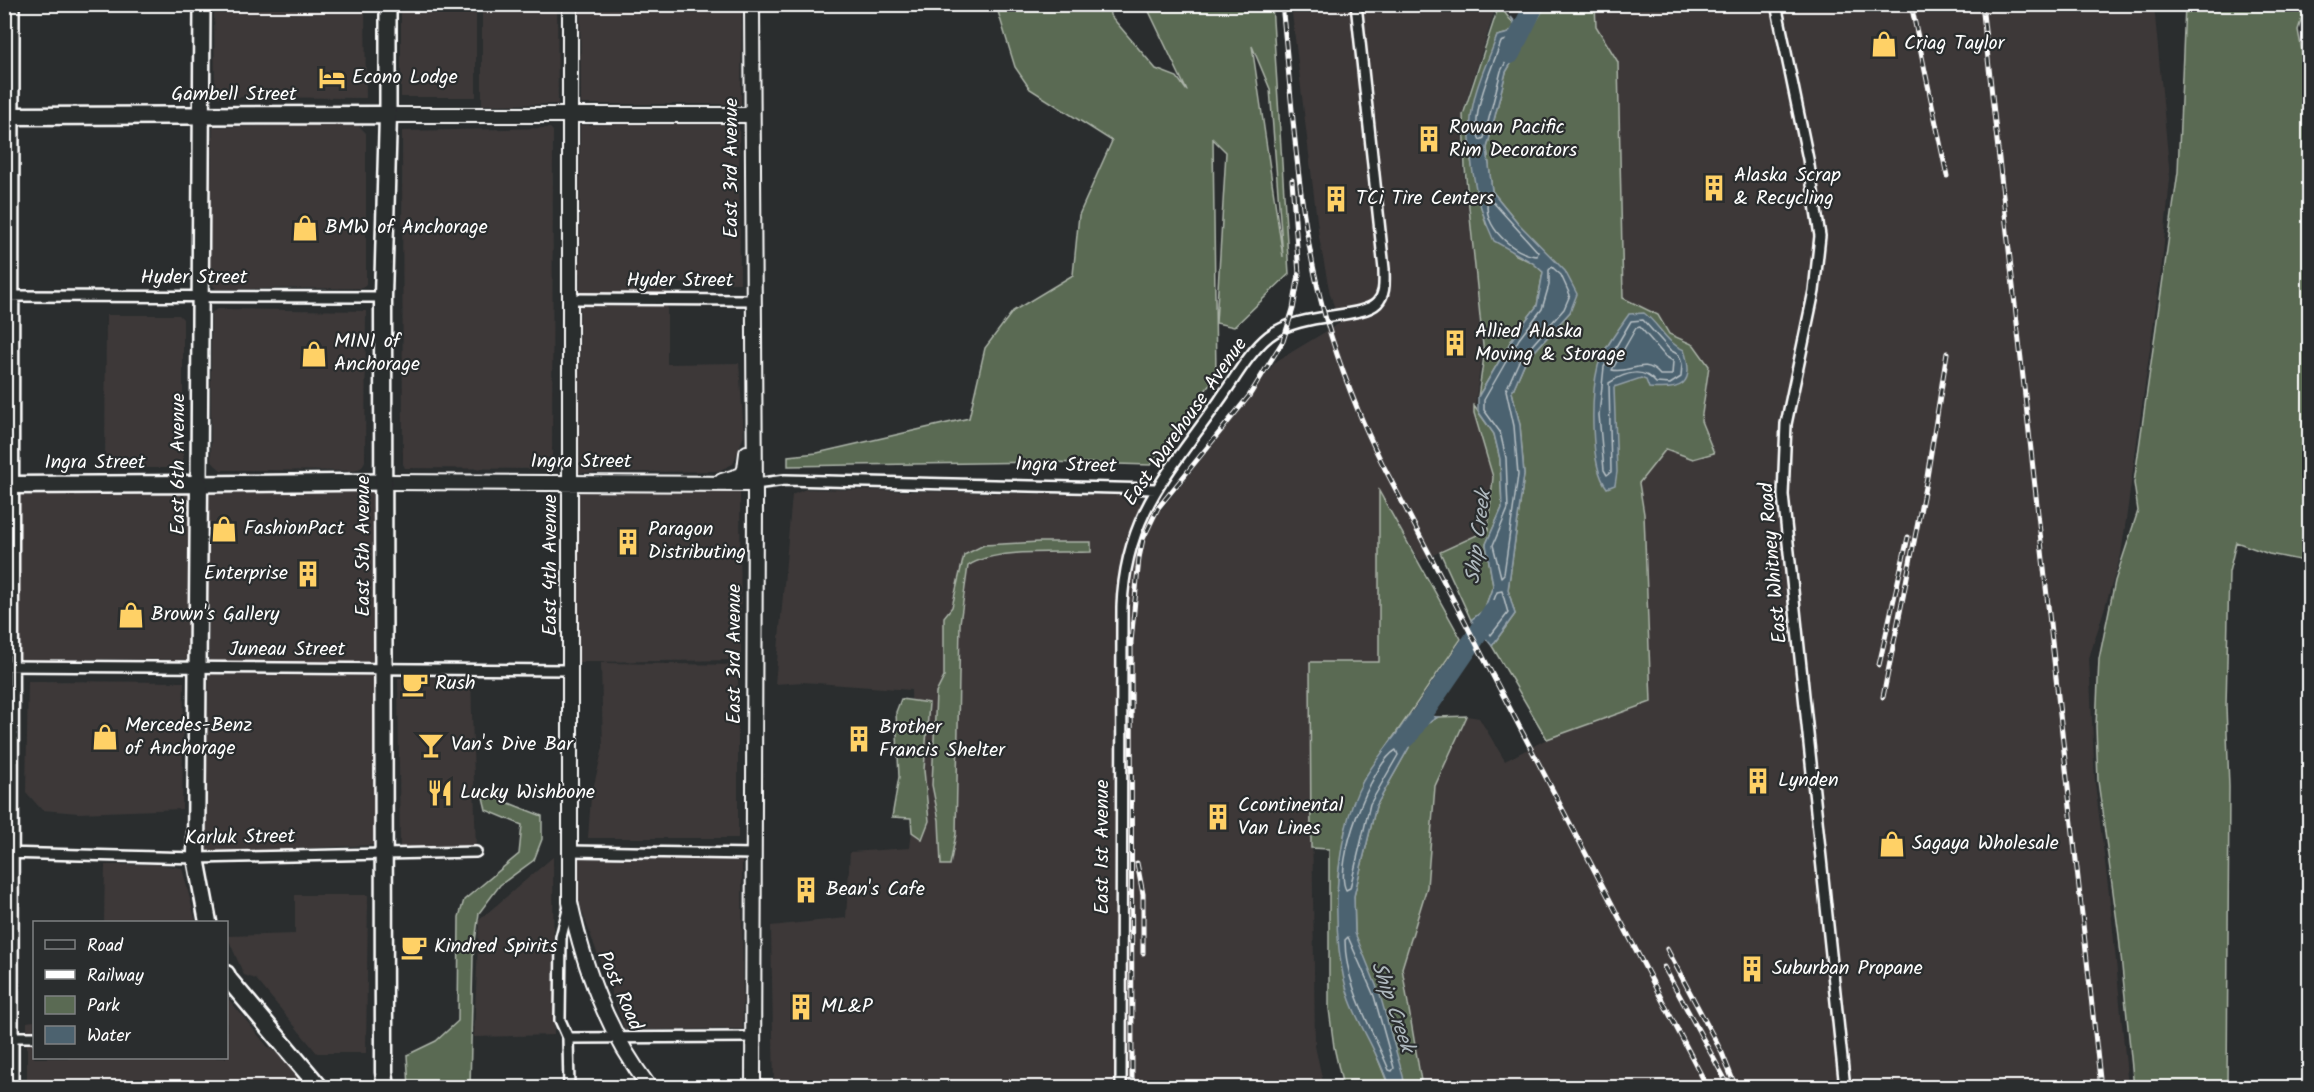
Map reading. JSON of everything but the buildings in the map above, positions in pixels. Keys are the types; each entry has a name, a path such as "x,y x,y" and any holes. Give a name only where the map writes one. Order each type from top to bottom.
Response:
{"highway":[{"name":"Gambell Street","path":"9,116 388,115"},
{"name":"East 5th Avenue","path":"386,1088 384,1072 383,297 388,115"},
{"name":"Ingra Street","path":"9,485 199,484"},
{"name":"East 6th Avenue","path":"199,484 200,668 196,858 208,921"},
{"path":"228,978 320,1088"}],"main road":[{"name":"East 6th Avenue","path":"199,484 202,4"},
{"name":"East 5th Avenue","path":"388,4 388,115"},
{"name":"East 4th Avenue","path":"570,4 570,902"},
{"name":"East 3rd Avenue","path":"752,4 752,300 755,484 753,1088"},
{"name":"Gambell Street","path":"388,115 751,115"},
{"path":"714,483 742,475 746,469 747,450 754,438"},
{"name":"Ingra Street","path":"199,484 385,482 714,483 726,486 755,484"},
{"name":"Post Road","path":"570,902 581,954 600,1006 617,1038 650,1088"},
{"path":"617,1038 644,1088"}],"street":[{"path":"13,1088 9,853 9,116 14,4"},
{"name":"East Warehouse Avenue","path":"1122,607 1124,572 1130,546 1142,513 1156,489 1253,353 1268,337 1289,324 1311,317 1370,308 1381,297 1384,288 1384,269 1356,4"},
{"name":"East Whitney Road","path":"1776,4 1808,159 1820,236 1814,291 1786,424 1783,495 1845,1088"},
{"name":"Hyder Street","path":"9,296 383,297"},
{"name":"Hyder Street","path":"571,298 752,300"},
{"name":"Ingra Street","path":"755,484 784,480 1156,489"},
{"name":"East 1st Avenue","path":"1121,1088 1122,607"},
{"name":"Juneau Street","path":"9,665 570,670"},
{"path":"570,851 754,854"},
{"name":"Karluk Street","path":"9,853 196,858 476,852"},
{"name":"East 4th Avenue","path":"569,1088 568,1038 560,1020 561,937 570,902"},
{"path":"13,1037 33,1037"},
{"path":"568,1038 753,1037"}],"shaded area":[{"path":"214,5 365,5 366,98 215,97"},
{"path":"401,5 476,5 476,97 401,97"},
{"path":"482,5 557,5 558,104 482,105"},
{"path":"580,5 742,5 741,104 581,104"},
{"path":"1291,5 1494,5 1496,7 1462,114 1463,167 1482,354 1474,413 1493,477 1487,530 1420,561 1379,492 1379,662 1310,663 1315,1046 1324,1087 774,1087 771,926 846,918 850,852 910,848 914,816 911,690 803,682 775,684 792,495 806,489 1118,495 1161,510 1246,403 1275,362 1340,323 1330,294 1319,237"},
{"path":"1595,5 2154,5 2170,178 2162,263 2121,555 2089,658 2095,784 2111,910 2128,1087 1422,1087 1402,968 1427,887 1435,786 1457,733 1467,716 1479,718 1505,761 1547,739 1651,702 1644,514 1638,483 1666,449 1693,459 1714,453 1701,421 1709,366 1693,345 1669,334 1658,315 1623,298 1618,62 1596,26"},
{"path":"739,121 740,283 667,283 667,364 739,363 744,436 733,464 718,471 579,473 580,125"},
{"path":"357,124 366,133 366,285 362,288 216,289 208,280 213,127"},
{"path":"550,128 553,131 552,469 405,468 403,464 402,131"},
{"path":"217,309 366,311 365,461 362,467 355,471 221,470 215,465 211,460 211,313"},
{"path":"106,315 179,315 183,319 183,464 179,468 105,468"},
{"path":"578,490 740,491 741,660 579,662"},
{"path":"190,491 189,660 19,659 19,494"},
{"path":"208,492 375,492 375,663 209,662"},
{"path":"601,663 738,665 738,838 588,838 591,797 603,748"},
{"path":"209,674 373,675 375,845 205,853"},
{"path":"471,677 476,852 400,853 398,678"},
{"name":"Mercedes-Benz of Anchorage","path":"28,681 184,682 182,809 78,813 42,810 26,792"},
{"path":"553,857 554,1035 474,1037 479,920"},
{"path":"578,858 742,860 743,1029 625,1030 578,900"},
{"path":"157,864 182,868 196,921 104,921 105,865"},
{"path":"295,895 368,895 366,1053 317,1053 256,979 244,975 228,938 228,936 295,934"},
{"path":"228,998 267,1046 290,1062 307,1087 27,1087 27,1022 33,1021 33,1059 228,1059"}],"green space":[{"path":"996,5 1109,5 1110,15 1156,69 1177,77 1187,91 1146,5 1272,5 1289,274 1234,327 1216,323 1226,152 1213,139 1216,376 1151,465 1047,462 788,466 788,456 817,453 969,418 985,348 1013,311 1073,275 1079,215 1112,141 1030,89 1015,67","holes":["1252,46 1270,89 1283,257"]},
{"path":"1499,5 1515,26 1509,33 1497,36 1471,160 1486,224 1516,255 1533,263 1543,272 1537,306 1514,336 1478,397 1484,356 1465,168 1463,115"},
{"path":"1546,5 1595,5 1596,26 1618,62 1623,298 1658,315 1669,334 1694,345 1709,366 1701,421 1714,453 1693,459 1666,449 1639,483 1644,514 1651,702 1547,739 1492,646 1515,614 1508,590 1524,475 1520,425 1512,392 1525,362 1570,312 1518,223 1492,191 1487,148 1506,72"},
{"path":"2185,5 2306,5 2298,30 2310,93 2310,562 2269,554 2236,542 2229,572 2226,706 2229,787 2227,1087 2134,1088 2119,936 2098,781 2096,726 2099,659 2115,581 2138,511 2134,483 2178,172"},
{"path":"1474,406 1494,434 1500,459 1502,508 1486,544 1493,586 1484,610 1471,620 1440,552 1488,530 1493,477 1474,413"},
{"path":"1379,491 1461,639 1363,781 1345,831 1338,876 1350,999 1372,1044 1389,1087 1343,1087 1329,1009 1329,849 1311,848 1310,662 1379,662"},
{"path":"1091,542 1091,552 1010,554 979,560 968,566 960,623 956,834 950,865 941,865 939,820 932,785 936,693 944,677 944,617 952,607 964,555 984,545"},
{"path":"901,699 929,703 924,770 929,821 922,839 912,832 911,818 892,817 899,777 896,712"},
{"path":"1467,716 1435,786 1427,887 1402,968 1422,1087 1405,1087 1355,933 1354,896 1376,806 1420,728 1438,717"},
{"path":"497,793 504,801 542,816 542,839 534,860 500,885 479,913 473,956 470,1087 409,1087 407,1055 436,1041 458,1021 459,917 464,900 519,854 522,825 486,810 483,797"}],"water":[{"path":"1511,17 1527,36 1506,72 1487,148 1492,191 1518,223 1565,271 1577,294 1570,312 1525,362 1512,392 1520,425 1524,475 1508,590 1515,614 1492,646 1471,620 1484,610 1493,586 1486,544 1502,508 1500,459 1494,434 1478,411 1478,397 1514,336 1537,306 1543,272 1533,263 1494,241 1481,207 1472,170 1470,132 1475,96 1497,36 1509,33 1515,26"},
{"path":"1644,313 1672,343 1684,350 1687,378 1677,387 1670,388 1649,388 1646,380 1641,378 1614,387 1617,472 1615,485 1607,488 1601,477 1594,447 1593,411 1598,366 1607,346 1629,314"},
{"path":"1411,714 1438,717 1420,728 1376,806 1354,896 1355,933 1380,995 1405,1087 1389,1087 1381,1065 1354,1011 1343,976 1339,949 1337,889 1345,830 1353,804 1368,772"}],"waterway":[{"name":"Ship Creek","path":"1510,54 1535,4"},
{"name":"Ship Creek","path":"1407,737 1494,610"}],"railway":[{"path":"1282,4 1297,161 1308,239 1325,316 1351,392 1383,465 1708,1088"},
{"path":"1911,4 1947,176"},
{"path":"1982,4 2101,1088"},
{"path":"1132,1088 1131,642 1139,558 1143,539 1158,508 1249,396 1283,341 1293,309 1299,274 1292,180"},
{"path":"1883,697 1927,477 1947,353"},
{"path":"1879,665 1908,537"},
{"path":"1137,863 1143,894 1143,953"},
{"path":"1667,949 1722,1053 1736,1088"},
{"path":"1664,967 1727,1083"}],"place":[{"name":"Criag Taylor","path":"1884,44"},
{"name":"Econo Lodge","path":"332,78"},
{"name":"Rowan Pacific Rim Decorators","path":"1429,139"},
{"name":"Alaska Scrap & Recycling","path":"1714,188"},
{"name":"TCi Tire Centers","path":"1336,199"},
{"name":"BMW of Anchorage","path":"305,228"},
{"name":"Allied Alaska Moving & Storage","path":"1455,343"},
{"name":"MINI of Anchorage","path":"314,354"},
{"name":"FashionPact","path":"224,529"},
{"name":"Paragon Distributing","path":"628,542"},
{"name":"Enterprise","path":"308,574"},
{"name":"Brown's Gallery","path":"131,615"},
{"name":"Rush","path":"415,684"},
{"name":"Mercedes-Benz of Anchorage","path":"105,737"},
{"name":"Brother Francis Shelter","path":"859,739"},
{"name":"Van's Dive Bar","path":"431,745"},
{"name":"Lynden","path":"1758,781"},
{"name":"Lucky Wishbone","path":"440,793"},
{"name":"Ccontinental Van Lines","path":"1218,817"},
{"name":"Sagaya Wholesale","path":"1892,844"},
{"name":"Bean's Cafe","path":"806,890"},
{"name":"Kindred Spirits","path":"414,947"},
{"name":"Suburban Propane","path":"1752,969"},
{"name":"ML&P","path":"801,1007"}]}
